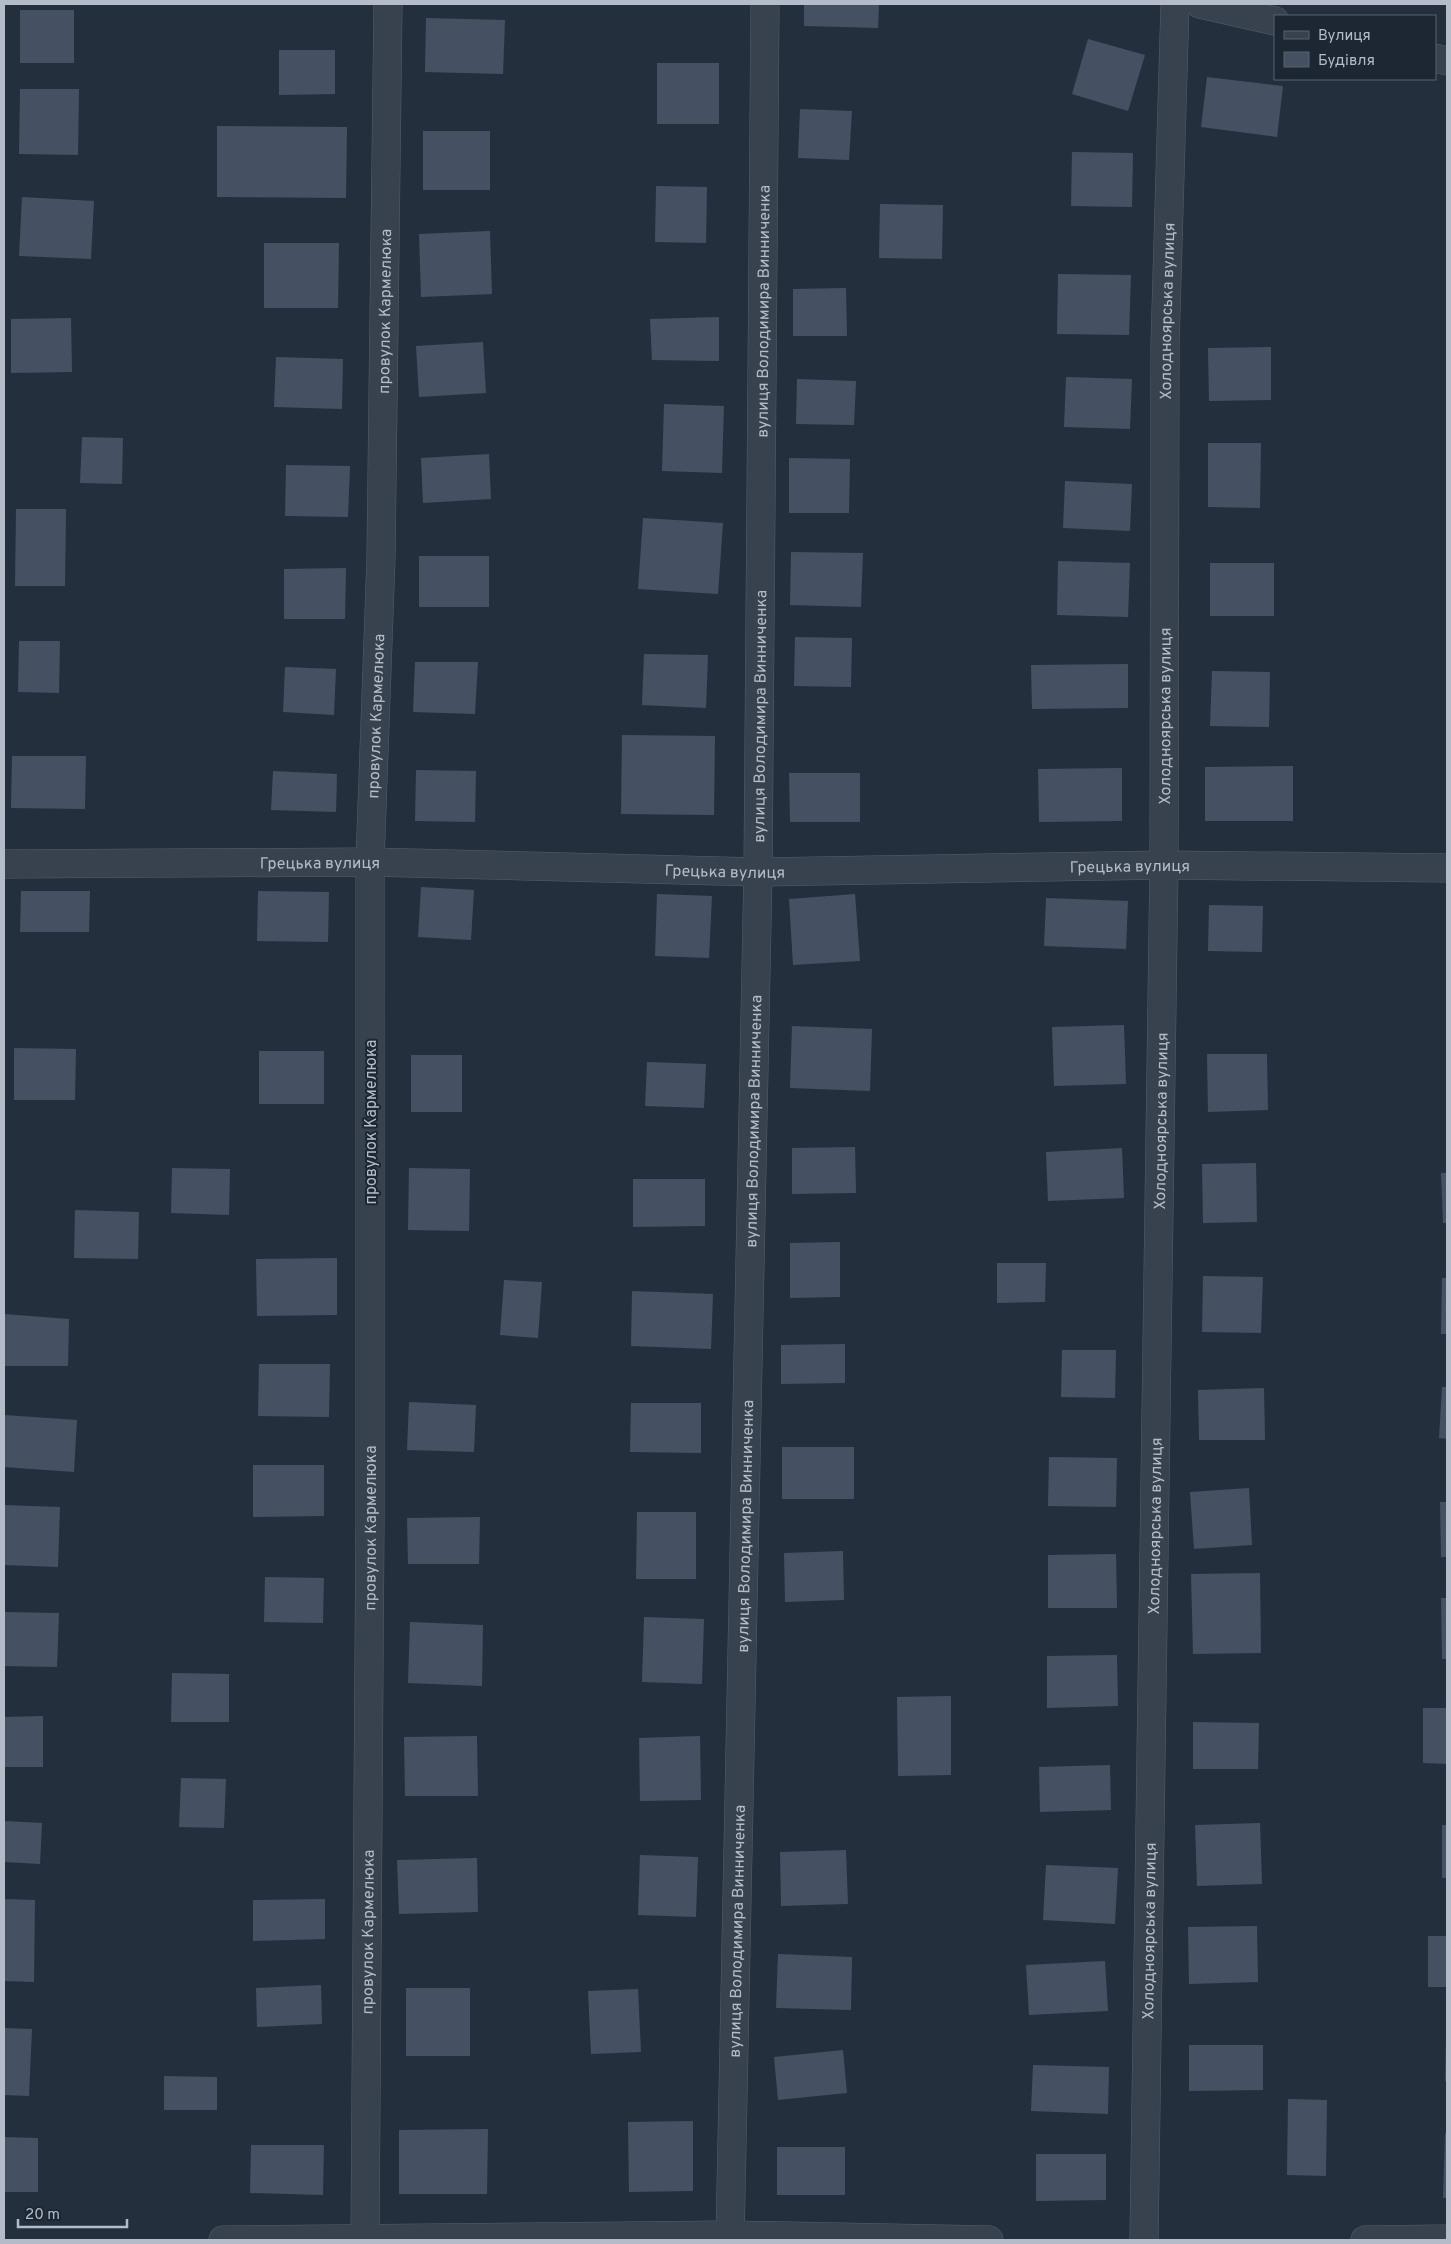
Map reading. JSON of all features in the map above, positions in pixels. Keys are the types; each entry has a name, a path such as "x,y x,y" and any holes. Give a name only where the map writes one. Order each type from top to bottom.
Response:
{"street":[{"name":"провулок Кармелюка","path":"365,2239 370,1530 370,862 380,558 388,4"},
{"name":"вулиця Володимира Винниченка","path":"730,2238 758,872 765,4"},
{"name":"Холодноярська вулиця","path":"1144,2240 1164,865 1165,345 1175,4"},
{"path":"1200,4 1274,21"},
{"name":"Грецька вулиця","path":"4,864 370,862 758,872 1164,865 1447,868"},
{"path":"223,2240 730,2238 989,2240"},
{"path":"1365,2240 1447,2239"}],"building":[{"path":"804,4 879,4 878,28 804,26"},
{"path":"20,10 74,10 74,63 20,63"},
{"path":"426,18 505,20 503,74 425,72"},
{"path":"1088,39 1145,55 1128,111 1072,94"},
{"path":"279,50 335,50 335,94 279,95"},
{"path":"657,63 719,63 719,124 657,124"},
{"path":"1207,77 1283,86 1277,137 1201,127"},
{"path":"20,89 79,89 78,155 19,154"},
{"path":"800,109 852,111 849,160 798,158"},
{"path":"217,126 347,127 346,198 217,197"},
{"path":"423,131 490,131 490,190 423,190"},
{"path":"1072,152 1133,153 1132,207 1071,206"},
{"path":"656,186 707,187 706,243 655,242"},
{"path":"22,197 94,201 91,259 19,256"},
{"path":"880,204 943,205 942,259 879,258"},
{"path":"490,231 492,294 421,297 419,234"},
{"path":"264,243 339,243 338,308 264,308"},
{"path":"1058,274 1131,275 1129,335 1057,334"},
{"path":"846,288 847,336 793,336 793,289"},
{"path":"719,317 719,361 652,360 650,319"},
{"path":"71,318 72,372 11,373 11,319"},
{"path":"483,342 486,393 419,397 416,346"},
{"path":"1271,347 1271,400 1209,401 1208,348"},
{"path":"276,357 343,359 342,409 274,407"},
{"path":"1066,377 1132,379 1130,429 1064,427"},
{"path":"797,379 856,381 854,425 796,424"},
{"path":"664,404 724,406 722,473 662,471"},
{"path":"82,437 123,438 122,484 80,483"},
{"path":"1208,443 1261,443 1260,508 1208,507"},
{"path":"489,454 491,499 423,503 421,458"},
{"path":"789,458 850,459 849,513 789,513"},
{"path":"286,465 350,466 348,517 285,516"},
{"path":"1065,481 1132,484 1130,531 1063,528"},
{"path":"16,509 66,509 65,586 15,586"},
{"path":"643,518 723,523 718,594 638,589"},
{"path":"791,552 863,553 861,607 790,605"},
{"path":"419,556 489,556 489,607 419,607"},
{"path":"1058,561 1130,563 1128,617 1057,615"},
{"path":"1210,563 1274,563 1274,616 1210,616"},
{"path":"346,568 345,619 284,619 284,569"},
{"path":"795,637 852,638 851,687 794,686"},
{"path":"19,641 60,641 59,693 18,692"},
{"path":"644,654 708,655 706,708 642,705"},
{"path":"415,662 478,662 475,714 413,712"},
{"path":"1128,664 1128,708 1032,709 1031,665"},
{"path":"285,667 336,669 334,715 283,712"},
{"path":"1212,671 1270,672 1269,727 1210,726"},
{"path":"622,735 715,736 714,815 621,814"},
{"path":"12,756 86,756 85,809 11,808"},
{"path":"1293,766 1293,821 1205,821 1205,767"},
{"path":"1122,768 1122,821 1039,822 1038,769"},
{"path":"416,770 476,771 475,822 415,821"},
{"path":"273,771 337,774 336,812 271,810"},
{"path":"789,773 860,773 860,822 790,822"},
{"path":"421,887 474,890 471,940 418,937"},
{"path":"21,891 90,891 89,932 20,932"},
{"path":"258,891 329,892 328,942 257,941"},
{"path":"657,894 712,896 709,958 655,956"},
{"path":"855,894 860,961 793,965 789,899"},
{"path":"1046,898 1128,901 1126,949 1044,946"},
{"path":"1209,905 1263,906 1262,952 1208,951"},
{"path":"1124,1025 1126,1084 1054,1086 1052,1027"},
{"path":"792,1026 872,1029 870,1091 790,1088"},
{"path":"14,1048 76,1049 75,1100 14,1100"},
{"path":"259,1051 324,1051 324,1104 259,1104"},
{"path":"1207,1054 1267,1054 1268,1110 1208,1112"},
{"path":"411,1055 462,1055 462,1112 411,1112"},
{"path":"647,1062 706,1064 704,1108 645,1106"},
{"path":"855,1147 856,1193 792,1194 792,1148"},
{"path":"1122,1148 1124,1198 1048,1201 1046,1152"},
{"path":"1256,1163 1257,1222 1203,1223 1202,1164"},
{"path":"172,1168 230,1169 229,1215 171,1213"},
{"path":"409,1168 470,1169 469,1231 408,1230"},
{"path":"1441,1173 1447,1173 1447,1223 1443,1223"},
{"path":"633,1179 705,1179 705,1226 633,1227"},
{"path":"75,1210 139,1212 138,1259 74,1258"},
{"path":"840,1242 840,1297 790,1298 790,1243"},
{"path":"337,1258 337,1315 257,1316 256,1259"},
{"path":"997,1263 1046,1263 1045,1302 997,1303"},
{"path":"1203,1276 1263,1277 1261,1333 1202,1332"},
{"path":"1442,1278 1447,1278 1447,1334 1441,1334"},
{"path":"504,1280 542,1282 538,1338 500,1335"},
{"path":"632,1291 713,1294 711,1349 631,1346"},
{"path":"4,1314 69,1319 68,1366 4,1366"},
{"path":"845,1344 845,1383 781,1384 781,1345"},
{"path":"1062,1350 1116,1350 1115,1398 1061,1397"},
{"path":"259,1364 330,1364 329,1417 258,1416"},
{"path":"1442,1387 1447,1387 1447,1439 1439,1438"},
{"path":"1264,1388 1265,1440 1199,1440 1198,1390"},
{"path":"409,1402 476,1405 474,1452 407,1450"},
{"path":"631,1403 701,1403 701,1453 630,1452"},
{"path":"4,1415 77,1420 74,1472 4,1467"},
{"path":"782,1447 854,1447 854,1499 782,1499"},
{"path":"1049,1457 1117,1458 1116,1507 1048,1506"},
{"path":"253,1465 324,1465 324,1516 253,1517"},
{"path":"1249,1488 1252,1545 1194,1549 1190,1492"},
{"path":"1440,1502 1447,1502 1447,1557 1441,1557"},
{"path":"4,1505 60,1507 58,1567 4,1565"},
{"path":"637,1512 696,1512 696,1579 636,1579"},
{"path":"480,1517 479,1564 408,1564 407,1518"},
{"path":"843,1551 844,1600 785,1602 784,1553"},
{"path":"1116,1554 1117,1608 1048,1608 1048,1555"},
{"path":"1260,1573 1261,1653 1193,1654 1191,1574"},
{"path":"265,1577 324,1578 323,1623 264,1622"},
{"path":"1441,1598 1447,1598 1447,1659 1442,1659"},
{"path":"4,1612 59,1613 57,1667 4,1666"},
{"path":"644,1617 704,1619 702,1684 642,1682"},
{"path":"410,1622 483,1625 482,1686 408,1683"},
{"path":"1117,1655 1118,1706 1047,1708 1047,1656"},
{"path":"172,1673 229,1674 229,1722 171,1722"},
{"path":"951,1696 951,1775 898,1776 897,1697"},
{"path":"1423,1708 1447,1708 1447,1764 1423,1763"},
{"path":"43,1716 43,1767 4,1767 4,1717"},
{"path":"1193,1722 1259,1723 1258,1769 1193,1769"},
{"path":"477,1736 478,1796 405,1796 404,1737"},
{"path":"700,1736 701,1800 640,1801 639,1738"},
{"path":"1110,1765 1111,1810 1040,1812 1039,1767"},
{"path":"181,1778 226,1779 224,1828 179,1827"},
{"path":"4,1821 42,1823 40,1864 4,1862"},
{"path":"1260,1823 1262,1884 1197,1886 1195,1825"},
{"path":"1442,1825 1447,1825 1447,1878 1442,1878"},
{"path":"846,1850 848,1904 781,1906 780,1852"},
{"path":"640,1855 698,1857 696,1917 638,1915"},
{"path":"477,1858 478,1912 399,1914 397,1860"},
{"path":"1046,1865 1118,1868 1115,1924 1043,1920"},
{"path":"4,1899 35,1900 34,1982 4,1981"},
{"path":"325,1899 325,1939 253,1941 253,1900"},
{"path":"1257,1926 1258,1982 1189,1984 1188,1927"},
{"path":"1428,1936 1447,1936 1447,1987 1428,1987"},
{"path":"778,1954 852,1957 851,2010 776,2008"},
{"path":"1105,1961 1108,2011 1029,2015 1026,1965"},
{"path":"321,1985 322,2024 257,2027 256,1988"},
{"path":"406,1988 470,1988 470,2056 406,2056"},
{"path":"638,1989 641,2052 591,2054 588,1991"},
{"path":"4,2028 32,2029 29,2096 4,2095"},
{"path":"1446,2038 1447,2081 1445,2081"},
{"path":"1189,2045 1263,2045 1263,2090 1189,2091"},
{"path":"843,2050 847,2093 778,2100 774,2057"},
{"path":"1033,2065 1109,2067 1108,2114 1031,2111"},
{"path":"164,2076 217,2077 217,2110 164,2110"},
{"path":"1288,2099 1327,2100 1326,2176 1287,2175"},
{"path":"693,2121 693,2191 629,2192 628,2122"},
{"path":"488,2129 487,2194 399,2194 399,2130"},
{"path":"1445,2133 1447,2133 1447,2198 1443,2198"},
{"path":"4,2137 38,2138 38,2192 4,2192"},
{"path":"251,2145 324,2145 323,2195 250,2193"},
{"path":"777,2147 845,2147 845,2195 777,2195"},
{"path":"1036,2154 1106,2154 1106,2200 1036,2201"}]}
